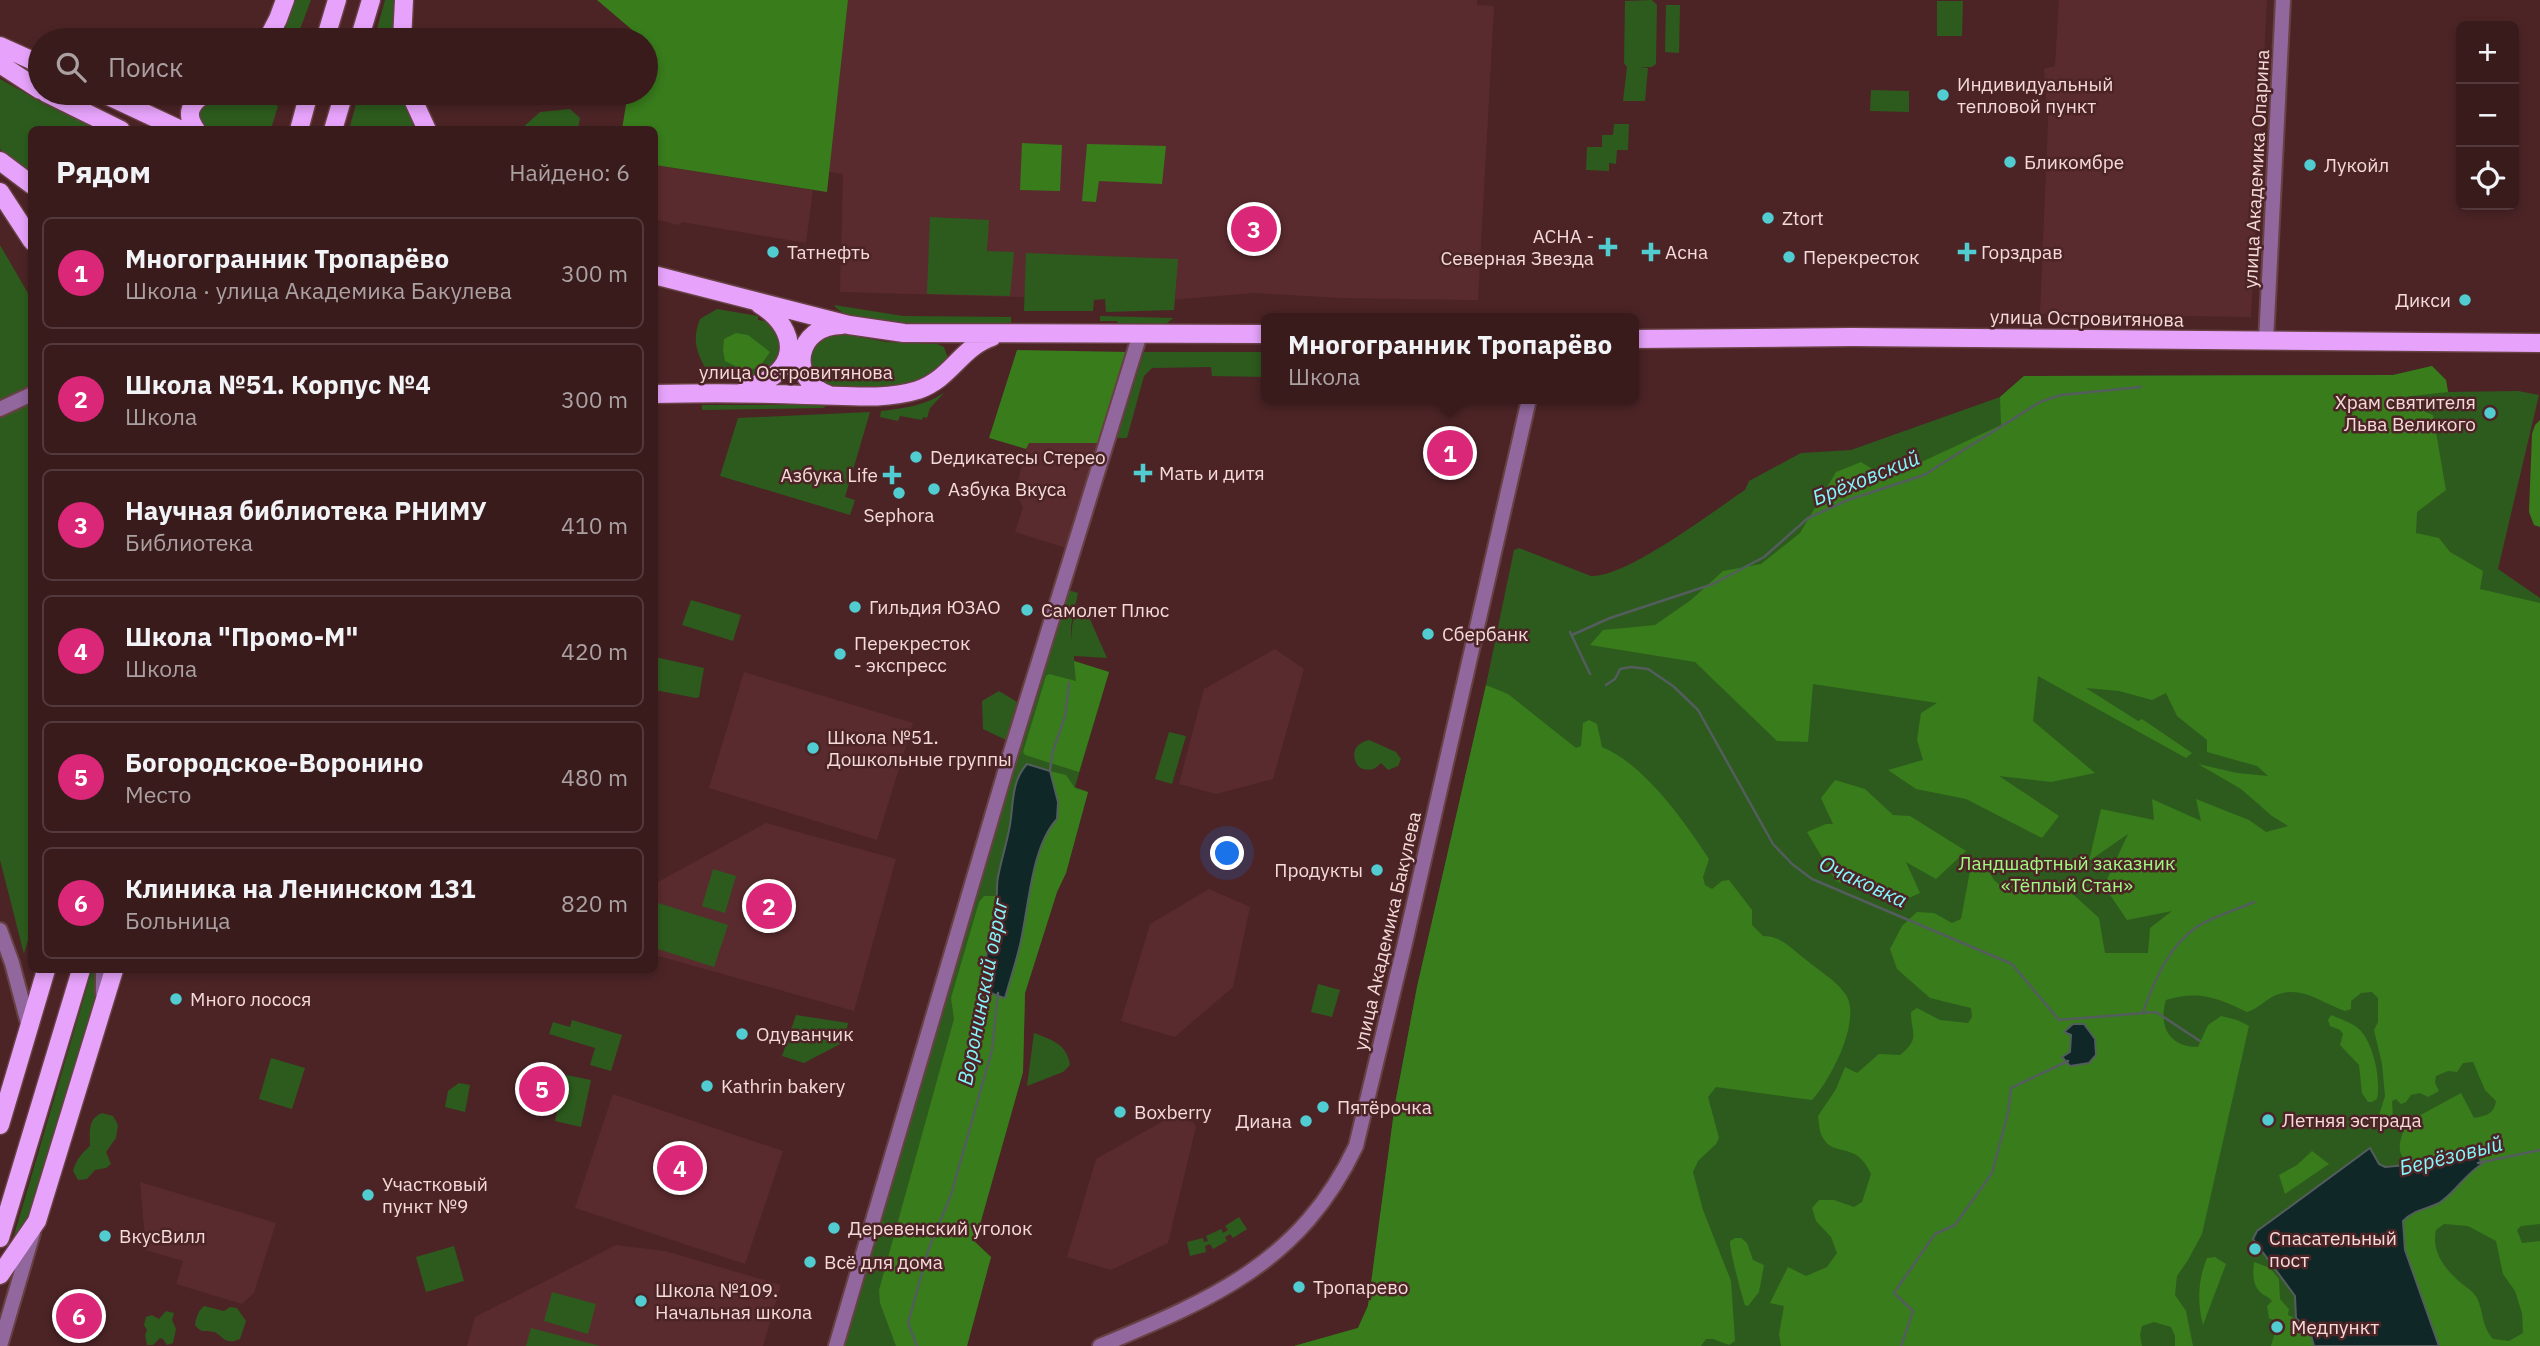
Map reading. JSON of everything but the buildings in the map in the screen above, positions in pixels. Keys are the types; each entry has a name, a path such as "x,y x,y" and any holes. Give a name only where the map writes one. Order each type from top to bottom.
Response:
{"main road":[{"path":"272,28 285,0"},
{"path":"328,28 337,0"},
{"path":"363,28 371,0"},
{"path":"403,28 404,0"},
{"path":"0,46 28,59"},
{"path":"0,64 28,82"},
{"path":"70,105 113,126"},
{"path":"128,105 172,126"},
{"path":"192,105 189,110 193,126"},
{"path":"301,124 306,105"},
{"path":"334,126 340,105"},
{"path":"416,105 425,126"},
{"path":"0,161 28,182"},
{"path":"0,192 28,235"},
{"name":"улица Островитянова","path":"658,276 849,325 929,335 1261,334"},
{"path":"723,393 767,382 779,373 786,362 788,340 782,326 772,314 754,302"},
{"path":"829,395 806,378 802,362 803,350 807,339 817,331 834,325 849,325"},
{"path":"929,335 945,338 954,351 946,372 934,383"},
{"name":"улица Островитянова","path":"658,394 829,395 896,394 915,391 942,378 970,349 1002,335"},
{"name":"улица Островитянова","path":"1639,339 1852,337 2540,343"},
{"path":"0,1125 45,973"},
{"path":"0,1238 80,973"},
{"path":"0,1276 37,1221 113,973"}],"street":[{"name":"улица Академика Опарина","path":"2266,341 2283,0"},
{"path":"836,1346 1010,755 1140,334"},
{"path":"0,409 28,396"},
{"name":"улица Академика Бакулева","path":"1101,1346 1208,1297 1256,1268 1300,1230 1325,1202 1356,1146 1528,404"},
{"path":"0,930 29,1027"},
{"path":"103,973 103,1005"},
{"path":"0,1346 37,1221"}],"shaded area":[{"path":"848,0 1477,0 1477,5 1494,6 1478,300 1340,298 1254,293 1182,299 1094,299 840,292 843,174 829,172"},
{"path":"2059,0 2267,0 2251,317 2040,314 2048,121 2044,69 2055,66"},
{"path":"658,166 813,190 806,243 682,222 678,225 658,220"},
{"path":"1028,443 1101,443 1069,549 1015,532 1023,507 1015,492"},
{"path":"1275,649 1304,669 1273,779 1216,794 1179,784 1204,689"},
{"name":"Школа №51. Дошкольные группы","path":"744,672 913,723 877,840 709,788"},
{"path":"766,823 896,859 854,1011 658,956 658,882"},
{"path":"1209,889 1250,907 1233,987 1175,1037 1121,1021 1150,924"},
{"path":"613,1094 783,1151 745,1264 575,1208"},
{"path":"1186,1108 1196,1127 1168,1243 1111,1270 1067,1257 1096,1159"},
{"path":"140,1182 276,1223 254,1293 242,1304 176,1284 183,1261 146,1250"},
{"name":"Школа №109. Начальная школа","path":"616,1245 665,1251 781,1285 763,1346 467,1346 475,1317"}],"green space":[{"path":"295,0 311,0 300,28 285,28"},
{"path":"385,0 395,0 393,28 377,28"},
{"path":"597,0 848,0 827,192 658,165 658,126 622,126 626,105 658,105 658,28 630,28"},
{"path":"1652,0 1657,5 1656,64 1652,67 1640,67 1648,68 1645,101 1623,101 1627,67 1624,63 1625,1"},
{"path":"1937,1 1963,1 1962,36 1937,36"},
{"path":"1666,5 1680,5 1679,53 1665,52"},
{"path":"0,79 28,94 28,105 47,105 92,126 28,126 28,172 0,149"},
{"path":"1871,90 1909,91 1909,112 1870,111"},
{"path":"202,105 278,106 272,126 201,126"},
{"path":"356,105 406,105 414,126 350,126"},
{"path":"570,109 580,118 579,126 524,126 540,112"},
{"path":"1614,124 1629,124 1628,150 1617,150 1616,164 1609,163 1609,171 1586,170 1587,147 1602,147 1602,135 1613,135"},
{"path":"1022,143 1062,145 1060,191 1020,190"},
{"path":"1087,144 1166,146 1162,184 1099,181 1096,202 1082,201"},
{"path":"930,217 989,220 987,251 1014,252 1010,296 927,294"},
{"path":"0,245 28,293 28,940 24,954 0,860"},
{"path":"1026,253 1178,259 1174,310 1106,312 1105,299 1094,300 1093,311 1024,311"},
{"path":"834,305 903,316 1011,317 1011,326 888,323 845,313"},
{"path":"717,309 758,316 758,320 770,322 780,334 781,352 774,367 756,378 707,371 700,358 696,333 700,319"},
{"path":"1100,316 1173,318 1165,325 1118,325 1117,321 1100,321"},
{"path":"832,332 886,342 937,344 944,347 948,358 940,370 911,384 896,387 832,387 810,375 809,346"},
{"path":"736,333 748,335 770,352 758,369 739,368 725,361 724,339"},
{"path":"1017,350 1128,352 1101,443 1029,443 1026,449 989,438"},
{"path":"1144,352 1261,352 1261,377 1212,376 1211,367 1152,368 1144,376 1127,438 1117,438"},
{"name":"Ландшафтный заказник «Тёплый Стан»","path":"2432,366 2446,380 2448,392 2518,391 2539,395 2498,569 2540,598 2540,1346 1294,1346 1358,1328 1368,1305 1395,1104 1417,987 1514,550 1519,548 1591,576 1606,574 1669,542 1745,490 1749,481 1801,453 1851,450 2000,397 2024,376 2393,375"},
{"path":"2432,366 2446,380 2448,392 2394,398 2433,415 2446,490 2417,512 2416,533 2439,538 2450,552 2483,571 2480,589 2540,603 2540,1224 2521,1226 2517,1230 2522,1243 2540,1241 2540,1346 2439,1346 2405,1250 2403,1221 2482,1164 2478,1157 2449,1156 2413,1166 2400,1152 2406,1123 2461,1093 2474,1118 2489,1114 2496,1101 2485,1090 2473,1062 2463,1063 2457,1072 2448,1071 2436,1076 2435,1083 2439,1091 2428,1097 2420,1093 2411,1095 2401,1104 2396,1099 2392,1101 2393,1116 2387,1122 2379,1115 2385,1096 2382,1064 2374,1030 2378,1022 2378,998 2372,992 2361,993 2351,1001 2351,1009 2345,1011 2311,996 2285,992 2247,1012 2208,997 2189,996 2166,1000 2164,1018 2168,1033 2173,1039 2188,1046 2198,1047 2208,1025 2221,1016 2249,1026 2202,1234 2177,1276 2175,1295 2186,1311 2193,1346 2175,1346 2171,1327 2154,1322 2142,1326 2142,1346 1781,1346 1779,1334 1784,1306 1770,1303 1788,1267 1806,1276 1827,1267 1837,1253 1831,1237 1816,1221 1812,1208 1819,1200 1834,1200 1854,1207 1862,1202 1871,1174 1859,1157 1828,1144 1820,1130 1818,1116 1836,1089 1845,1067 1857,1073 1879,1054 1900,1055 1913,1040 1911,1012 1917,1008 1940,1020 1968,1023 1972,1017 1971,1008 1930,998 1897,969 1890,949 1902,926 1917,912 1934,913 1952,923 1961,919 1970,871 1977,862 1985,864 1994,880 2003,888 2036,879 2064,886 2099,918 2105,953 2148,953 2150,928 2172,911 2127,920 2104,886 2128,834 2089,861 2101,809 2154,820 2152,799 2201,821 2196,799 2249,820 2266,832 2288,826 2241,789 2198,764 2237,773 2268,776 2257,766 2207,752 2207,740 2177,716 2166,693 2152,700 2119,691 2086,688 2138,721 2142,719 2192,753 2186,758 2038,676 2033,721 2095,773 2051,782 1999,776 2059,816 2042,838 1966,799 1916,789 1888,770 1923,760 1917,740 1921,713 1937,703 1813,684 1808,742 1777,741 1695,662 1590,645 1603,630 1655,625 1691,600 1723,571 1761,564 1800,533 1836,472 1861,462 1887,478 2001,425 2000,397 2024,376 2393,375","holes":["2444,1224 2468,1226 2496,1241 2503,1274 2515,1291 2522,1313 2523,1333 2509,1341 2493,1339 2486,1329 2477,1298 2450,1272 2437,1253 2436,1230"]},
{"path":"945,392 930,408 927,418 923,417 922,420 900,416 898,421 880,417 881,411 922,403"},
{"path":"702,405 828,405 823,408 702,410"},
{"path":"870,412 845,497 855,500 850,515 720,476 738,418"},
{"path":"2540,420 2540,527 2534,525 2529,512 2532,434"},
{"path":"1068,590 1078,593 1071,626 1072,641 1077,605 1088,615 1107,658 1074,656 1074,661 1109,672 1075,787 1088,792 1066,873 1057,892 1025,993 1023,1072 975,1242 991,1257 967,1346 841,1346"},
{"path":"691,600 741,615 733,641 682,625"},
{"path":"658,658 704,668 699,697 658,691"},
{"path":"1074,661 1109,672 1079,772 1025,755 1023,752 1046,676 1049,674 1076,681"},
{"path":"1486,685 1508,694 1576,748 1581,746 1583,723 1589,720 1597,724 1602,747 1618,755 1648,780 1699,844 1709,859 1703,877 1705,885 1712,889 1722,881 1729,880 1752,910 1752,925 1763,936 1786,943 1832,980 1846,995 1850,1006 1850,1019 1842,1050 1812,1100 1716,1087 1708,1097 1719,1138 1698,1161 1693,1172 1703,1210 1731,1281 1735,1341 1729,1345 1706,1339 1701,1346 1294,1346 1358,1328 1368,1306 1395,1104 1417,987"},
{"path":"999,691 1017,702 1006,740 983,729 982,701"},
{"path":"1169,732 1186,736 1172,784 1155,779"},
{"path":"1369,740 1396,752 1401,759 1398,766 1388,770 1381,763 1370,770 1358,766 1354,757 1355,750"},
{"path":"1050,771 1066,775 1075,788 1088,792 1066,873 1057,892 1025,993 1023,1072 975,1242 991,1257 967,1346 896,1346 880,1303 879,1290 954,1019 951,998 979,902 984,896 997,896 991,924 986,982 1005,997 1020,944 1036,862 1048,831 1057,819 1058,802"},
{"path":"1835,780 1865,789 1893,815 1910,816 1966,851 1936,879 1906,862 1920,893 1900,902 1836,881 1807,832 1833,824 1821,798"},
{"path":"713,869 736,876 725,913 702,906"},
{"path":"658,903 728,925 714,967 658,949"},
{"path":"91,973 99,973 97,999 35,1214 10,1249"},
{"path":"1318,984 1340,990 1332,1017 1311,1012"},
{"path":"796,1015 848,1023 844,1042 804,1063 782,1056"},
{"path":"2331,1015 2358,1028 2370,1045 2378,1082 2377,1099 2372,1102 2368,1102 2362,1093 2359,1065 2340,1045 2343,1034 2330,1026 2328,1020"},
{"path":"572,1020 622,1035 611,1071 590,1065 595,1048 549,1034 553,1022 570,1027"},
{"path":"1034,1033 1062,1047 1070,1065 1063,1072 1027,1086"},
{"path":"271,1058 305,1068 292,1109 259,1099"},
{"path":"566,1075 591,1080 581,1127 555,1121"},
{"path":"459,1083 470,1085 465,1112 445,1107 448,1091"},
{"path":"102,1113 113,1116 118,1125 116,1138 106,1152 111,1164 95,1170 87,1179 78,1180 73,1171 74,1167 90,1146 92,1123"},
{"path":"2312,1151 2329,1164 2285,1194 2279,1175 2297,1165"},
{"path":"1239,1217 1247,1229 1233,1238 1230,1234 1225,1237 1227,1241 1213,1249 1210,1244 1205,1246 1206,1252 1190,1256 1187,1242 1203,1238 1204,1242 1208,1241 1206,1236 1221,1229 1223,1233 1228,1230 1225,1226"},
{"path":"1741,1238 1747,1243 1753,1260 1764,1265 1759,1292 1748,1306 1743,1300 1732,1253 1730,1241"},
{"path":"454,1246 464,1281 426,1292 416,1257"},
{"path":"2215,1257 2226,1264 2203,1325 2199,1300 2200,1283 2207,1258"},
{"path":"2254,1262 2270,1268 2279,1279 2280,1299 2289,1309 2288,1315 2305,1327 2314,1346 2271,1346 2275,1332 2280,1331 2280,1324 2269,1318 2267,1306 2272,1301 2256,1286"},
{"path":"552,1292 596,1304 588,1334 544,1321"},
{"path":"204,1306 224,1311 230,1307 237,1308 246,1321 240,1339 228,1341 215,1332 197,1328 197,1317"},
{"path":"166,1311 174,1313 172,1320 176,1329 173,1343 167,1345 160,1338 153,1345 147,1345 147,1330 144,1325 146,1317 152,1315 159,1319"},
{"path":"531,1328 600,1346 526,1346"}],"water":[{"path":"1027,764 1050,771 1058,802 1057,819 1048,831 1036,861 1020,945 1005,998 988,990 986,965 998,877 1015,787"},
{"path":"2073,1024 2084,1024 2095,1039 2096,1055 2089,1063 2070,1066 2062,1057 2070,1052 2071,1035 2064,1032"},
{"path":"2370,1148 2379,1164 2385,1167 2431,1163 2449,1156 2479,1157 2482,1164 2445,1199 2411,1214 2403,1221 2405,1250 2439,1346 2314,1346 2310,1331 2296,1318 2295,1296 2253,1239 2257,1231"}],"waterway":[{"name":"Брёховский","path":"1572,635 1610,618 1713,584 1764,557 1808,518 1848,500 1924,475 2040,402 2061,395 2141,387"},
{"name":"Очаковка","path":"1570,632 1590,674"},
{"name":"Очаковка","path":"1606,685 1615,679 1620,669 1631,667 1648,669 1673,686 1698,710 1773,844 1792,864 1812,879 2012,964 2059,1020 2156,1012 2200,1041"},
{"name":"Воронинский овраг","path":"1050,771 1052,754 1065,716 1069,683"},
{"path":"2143,1012 2164,964 2178,943 2205,922 2254,902"},
{"name":"Воронинский овраг","path":"917,1346 908,1323 929,1248 951,1195 992,1050 998,993"},
{"path":"1901,1346 1913,1311 1894,1293 1935,1234 1955,1225 1992,1173 2008,1113 2011,1088 2068,1061"},
{"name":"Берёзовый","path":"2478,1163 2540,1150"}],"place":[{"name":"Индивидуальный тепловой пункт","path":"1943,95"},
{"name":"Бликомбре","path":"2010,162"},
{"name":"Лукойл","path":"2310,165"},
{"name":"Ztort","path":"1768,218"},
{"name":"Научная библиотека РНИМУ","path":"1254,229"},
{"name":"АСНА - Северная Звезда","path":"1608,247"},
{"name":"Татнефть","path":"773,252"},
{"name":"Асна","path":"1651,252"},
{"name":"Горздрав","path":"1967,252"},
{"name":"Перекресток","path":"1789,257"},
{"name":"Дикси","path":"2465,300"},
{"name":"Храм святителя Льва Великого","path":"2490,413"},
{"name":"Многогранник Тропарёво","path":"1450,453"},
{"name":"Dедикатесы Стерео","path":"916,457"},
{"name":"Мать и дитя","path":"1143,473"},
{"name":"Азбука Life","path":"892,475"},
{"name":"Азбука Вкуса","path":"934,489"},
{"name":"Sephora","path":"899,493"},
{"name":"Гильдия ЮЗАО","path":"855,607"},
{"name":"Самолет Плюс","path":"1027,610"},
{"name":"Сбербанк","path":"1428,634"},
{"name":"Перекресток - экспресс","path":"840,654"},
{"name":"Школа №51. Дошкольные группы","path":"813,748"},
{"name":"Продукты","path":"1377,870"},
{"name":"Школа №51. Корпус №4","path":"769,906"},
{"name":"Много лосося","path":"176,999"},
{"name":"Одуванчик","path":"742,1034"},
{"name":"Kathrin bakery","path":"707,1086"},
{"name":"Богородское-Воронино","path":"542,1089"},
{"name":"Пятёрочка","path":"1323,1107"},
{"name":"Boxberry","path":"1120,1112"},
{"name":"Летняя эстрада","path":"2268,1120"},
{"name":"Диана","path":"1306,1121"},
{"name":"Школа \"Промо-М\"","path":"680,1168"},
{"name":"Участковый пункт №9","path":"368,1195"},
{"name":"Деревенский уголок","path":"834,1228"},
{"name":"ВкусВилл","path":"105,1236"},
{"name":"Спасательный пост","path":"2255,1249"},
{"name":"Всё для дома","path":"810,1262"},
{"name":"Тропарево","path":"1299,1287"},
{"name":"Школа №109. Начальная школа","path":"641,1301"},
{"name":"Клиника на Ленинском 131","path":"79,1316"},
{"name":"Медпункт","path":"2277,1327"}]}
